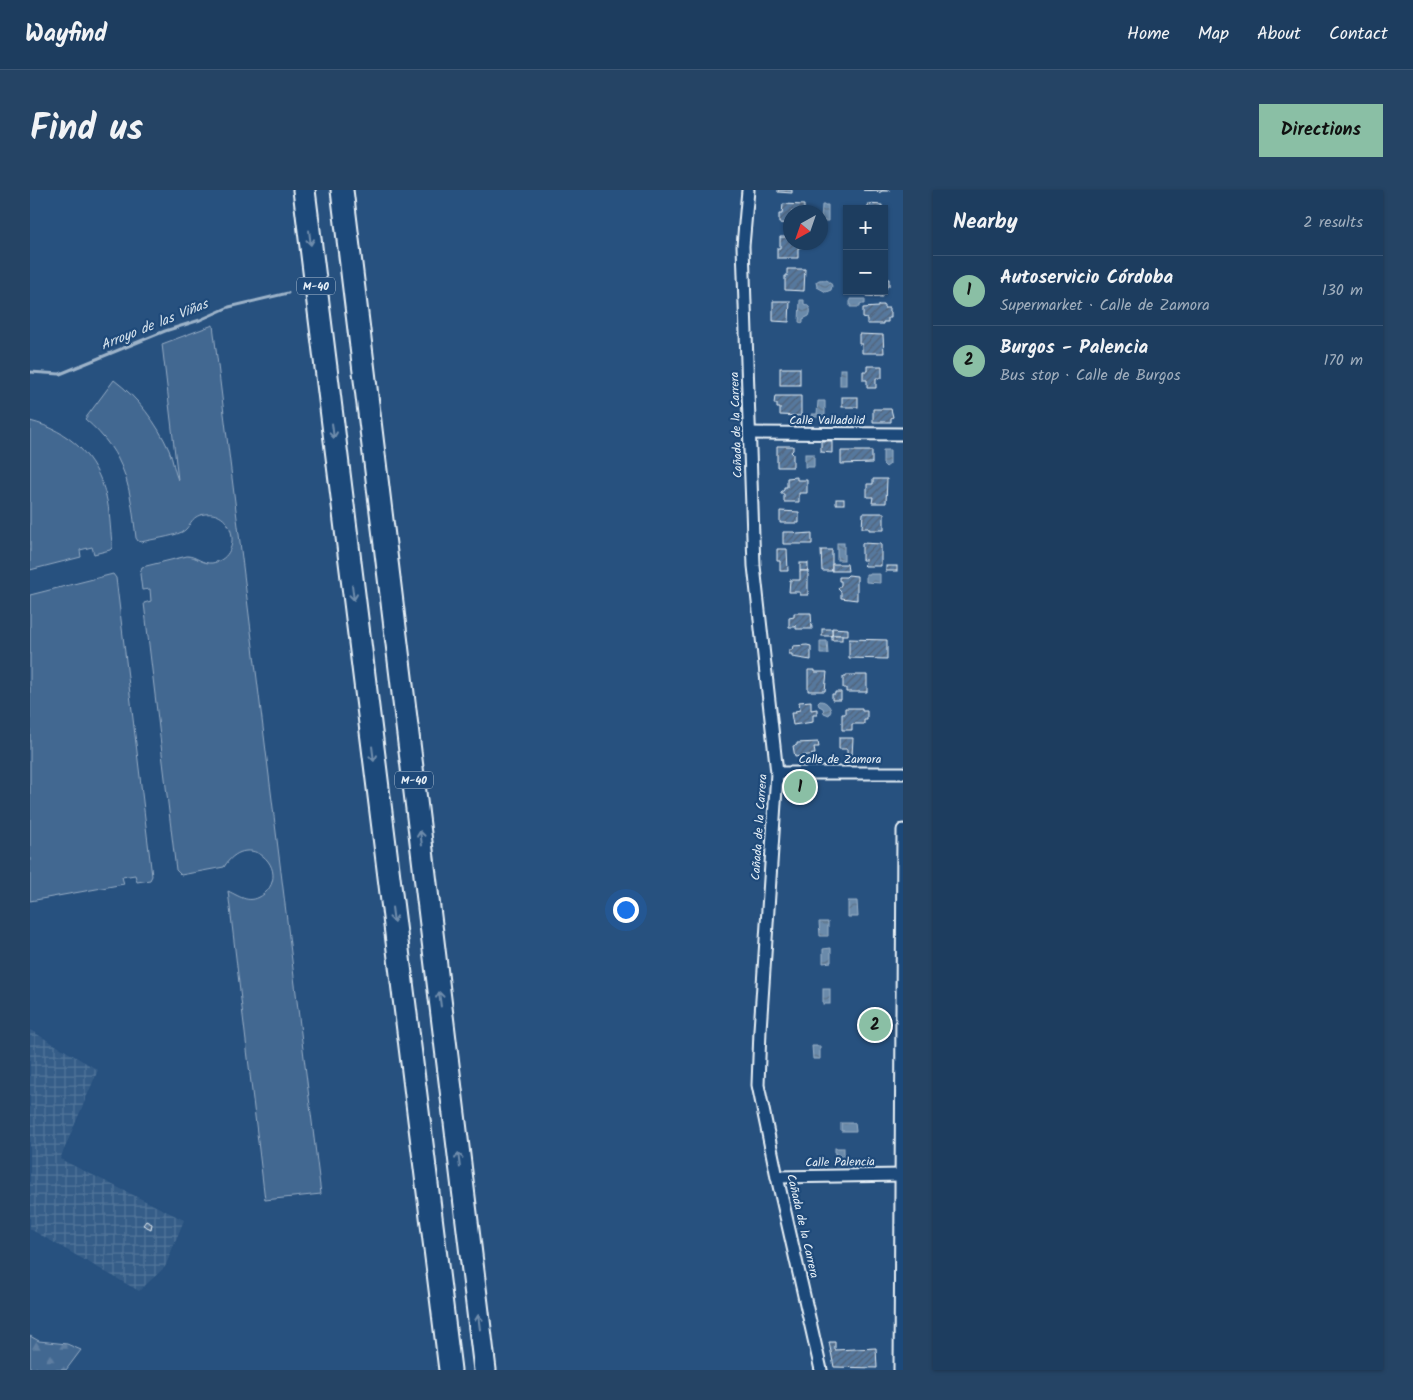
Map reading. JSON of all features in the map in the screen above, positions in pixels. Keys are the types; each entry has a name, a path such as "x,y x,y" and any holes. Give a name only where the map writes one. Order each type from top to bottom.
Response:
{"highway":[{"name":"M-40","path":"304,190 450,1370"},
{"name":"M-40","path":"342,190 485,1370"},
{"path":"439,1370 437,1346 443,1321"}],"street":[{"name":"Cañada de la Carrera","path":"748,190 742,246 754,566 777,773 758,1085 821,1370"},
{"name":"Calle Valladolid","path":"750,433 903,434"},
{"name":"Calle de Zamora","path":"777,773 903,774"},
{"path":"900,1370 903,830"},
{"name":"Calle Palencia","path":"777,1177 902,1175"}],"shaded area":[{"path":"30,1030 98,1070 60,1159 184,1220 165,1267 139,1291 30,1229"}],"green space":[{"path":"213,325 321,1194 265,1200 228,891 246,899 254,899 264,894 271,884 273,874 270,864 264,856 255,852 244,851 234,856 224,867 181,875 176,870 144,603 151,601 150,589 142,590 140,574 142,567 187,556 208,563 222,559 228,553 232,544 232,535 224,519 215,515 205,514 196,517 182,532 162,538 138,541 128,487 118,459 99,432 85,419 114,380 139,403 159,430 169,450 178,480 162,344"},
{"path":"30,421 57,431 69,439 88,457 96,469 102,482 109,513 112,543 110,550 94,554 92,547 80,550 81,557 30,570"},
{"path":"113,574 116,578 152,876 150,880 137,882 135,875 122,877 124,884 30,901 30,595"},
{"path":"30,1336 39,1341 67,1344 81,1350 66,1370 30,1370"}],"water":[{"path":"819,280 829,281 832,286 831,290 826,292 817,287 816,282"},
{"path":"850,299 865,299 865,304 860,304 860,307 850,307"},
{"path":"800,300 804,300 804,304 810,310 809,316 803,319 803,323 799,322"},
{"path":"840,369 846,369 846,385 840,385"},
{"path":"818,401 825,401 825,417 812,417 812,414 817,414"},
{"path":"883,450 890,450 890,464 886,467 883,464"},
{"path":"805,454 814,454 814,467 805,467"},
{"path":"837,543 844,543 844,560 837,560"},
{"path":"866,574 880,574 880,583 866,582"},
{"path":"820,641 827,641 828,654 820,654"},
{"path":"820,701 829,706 831,711 829,715 824,713 823,708 819,706 818,703"},
{"path":"848,901 857,901 858,917 848,917"},
{"path":"819,922 828,922 828,936 820,936"},
{"path":"831,948 831,962 823,963 823,949"},
{"path":"823,989 830,989 830,1004 823,1004"},
{"path":"812,1046 820,1046 820,1059 813,1059"},
{"path":"841,1123 855,1123 856,1131 841,1131"},
{"path":"835,1148 844,1148 844,1163 835,1163"}],"building":[{"path":"778,190 792,190 792,193 778,192"},
{"path":"863,190 889,191 879,193 877,191"},
{"path":"783,204 804,205 783,205 783,223 779,223 779,214 782,214"},
{"path":"780,237 783,237 783,250 798,250 798,258 777,258 777,248 780,248"},
{"path":"787,269 805,269 804,291 785,290"},
{"path":"882,295 882,297 866,296"},
{"path":"773,301 790,301 789,322 773,321"},
{"path":"878,305 884,305 884,308 889,308 891,318 888,318 888,322 883,322 883,324 867,324 867,319 863,318 863,308 878,307"},
{"path":"859,334 883,335 884,353 862,353 862,344 859,344"},
{"path":"867,366 882,366 882,378 876,378 876,388 867,388 867,380 863,380 863,371 867,371"},
{"path":"780,368 800,368 800,385 780,385"},
{"path":"775,396 801,396 801,416 780,415 780,408 777,408 777,404 774,404"},
{"path":"842,397 858,397 858,407 842,407"},
{"path":"873,409 891,409 893,417 891,422 873,422"},
{"path":"821,441 832,441 832,453 821,452"},
{"path":"777,446 793,446 791,452 793,454 793,467 777,467"},
{"path":"841,451 872,451 872,463 841,464"},
{"path":"797,477 797,480 807,480 807,493 799,493 799,502 784,502 784,494 781,494 781,492 784,490 784,487 787,487 787,478"},
{"path":"873,479 887,479 886,503 872,503 873,497 867,497 867,484 873,484"},
{"path":"836,499 844,499 844,504 836,504"},
{"path":"780,511 799,512 799,523 780,523"},
{"path":"863,513 884,513 884,530 862,528"},
{"path":"783,532 795,532 797,534 812,533 812,544 783,544"},
{"path":"862,543 881,544 881,566 864,565 866,560 862,560"},
{"path":"777,549 787,549 788,571 780,571 780,561 777,561"},
{"path":"821,550 832,550 832,571 822,571"},
{"path":"800,563 808,563 808,571 800,571"},
{"path":"832,564 847,564 848,571 832,571"},
{"path":"886,566 897,566 897,571 886,571"},
{"path":"800,571 808,571 808,595 800,595 800,592 789,592 790,580 800,580"},
{"path":"848,575 857,576 857,600 841,598 841,592 838,589 841,585 839,577 846,577"},
{"path":"794,613 811,613 812,629 796,629 796,625 795,627 789,627 789,618 794,617"},
{"path":"832,628 848,629 848,635 832,635"},
{"path":"822,629 832,629 832,636 822,636"},
{"path":"832,635 842,635 842,640 832,640"},
{"path":"849,639 887,640 887,659 849,658"},
{"path":"793,646 811,646 811,660 792,657 792,654 789,654 789,650 792,650"},
{"path":"808,670 827,672 825,691 808,691"},
{"path":"846,675 867,675 867,692 846,692 846,688 843,688 843,677 846,677"},
{"path":"835,692 841,692 841,700 832,700 832,694 835,694"},
{"path":"811,701 811,710 817,709 817,715 813,715 813,722 793,725 791,713 796,713 795,711 800,710 799,702"},
{"path":"845,708 862,708 862,711 867,711 867,720 864,720 864,724 852,724 852,730 842,730 842,714 845,714"},
{"path":"839,738 853,738 852,756 847,756 847,749 839,749"},
{"path":"818,742 819,747 814,747 815,754 795,757 793,746 797,745 797,743"},
{"path":"146,1221 152,1224 151,1229 143,1225"},
{"path":"829,1342 835,1342 835,1350 876,1348 877,1368 834,1367"}],"waterway":[{"name":"Arroyo de las Viñas","path":"30,372 60,374 229,307 288,293"}],"place":[{"name":"Autoservicio Córdoba","path":"800,787"},
{"name":"Burgos - Palencia","path":"875,1025"}]}
